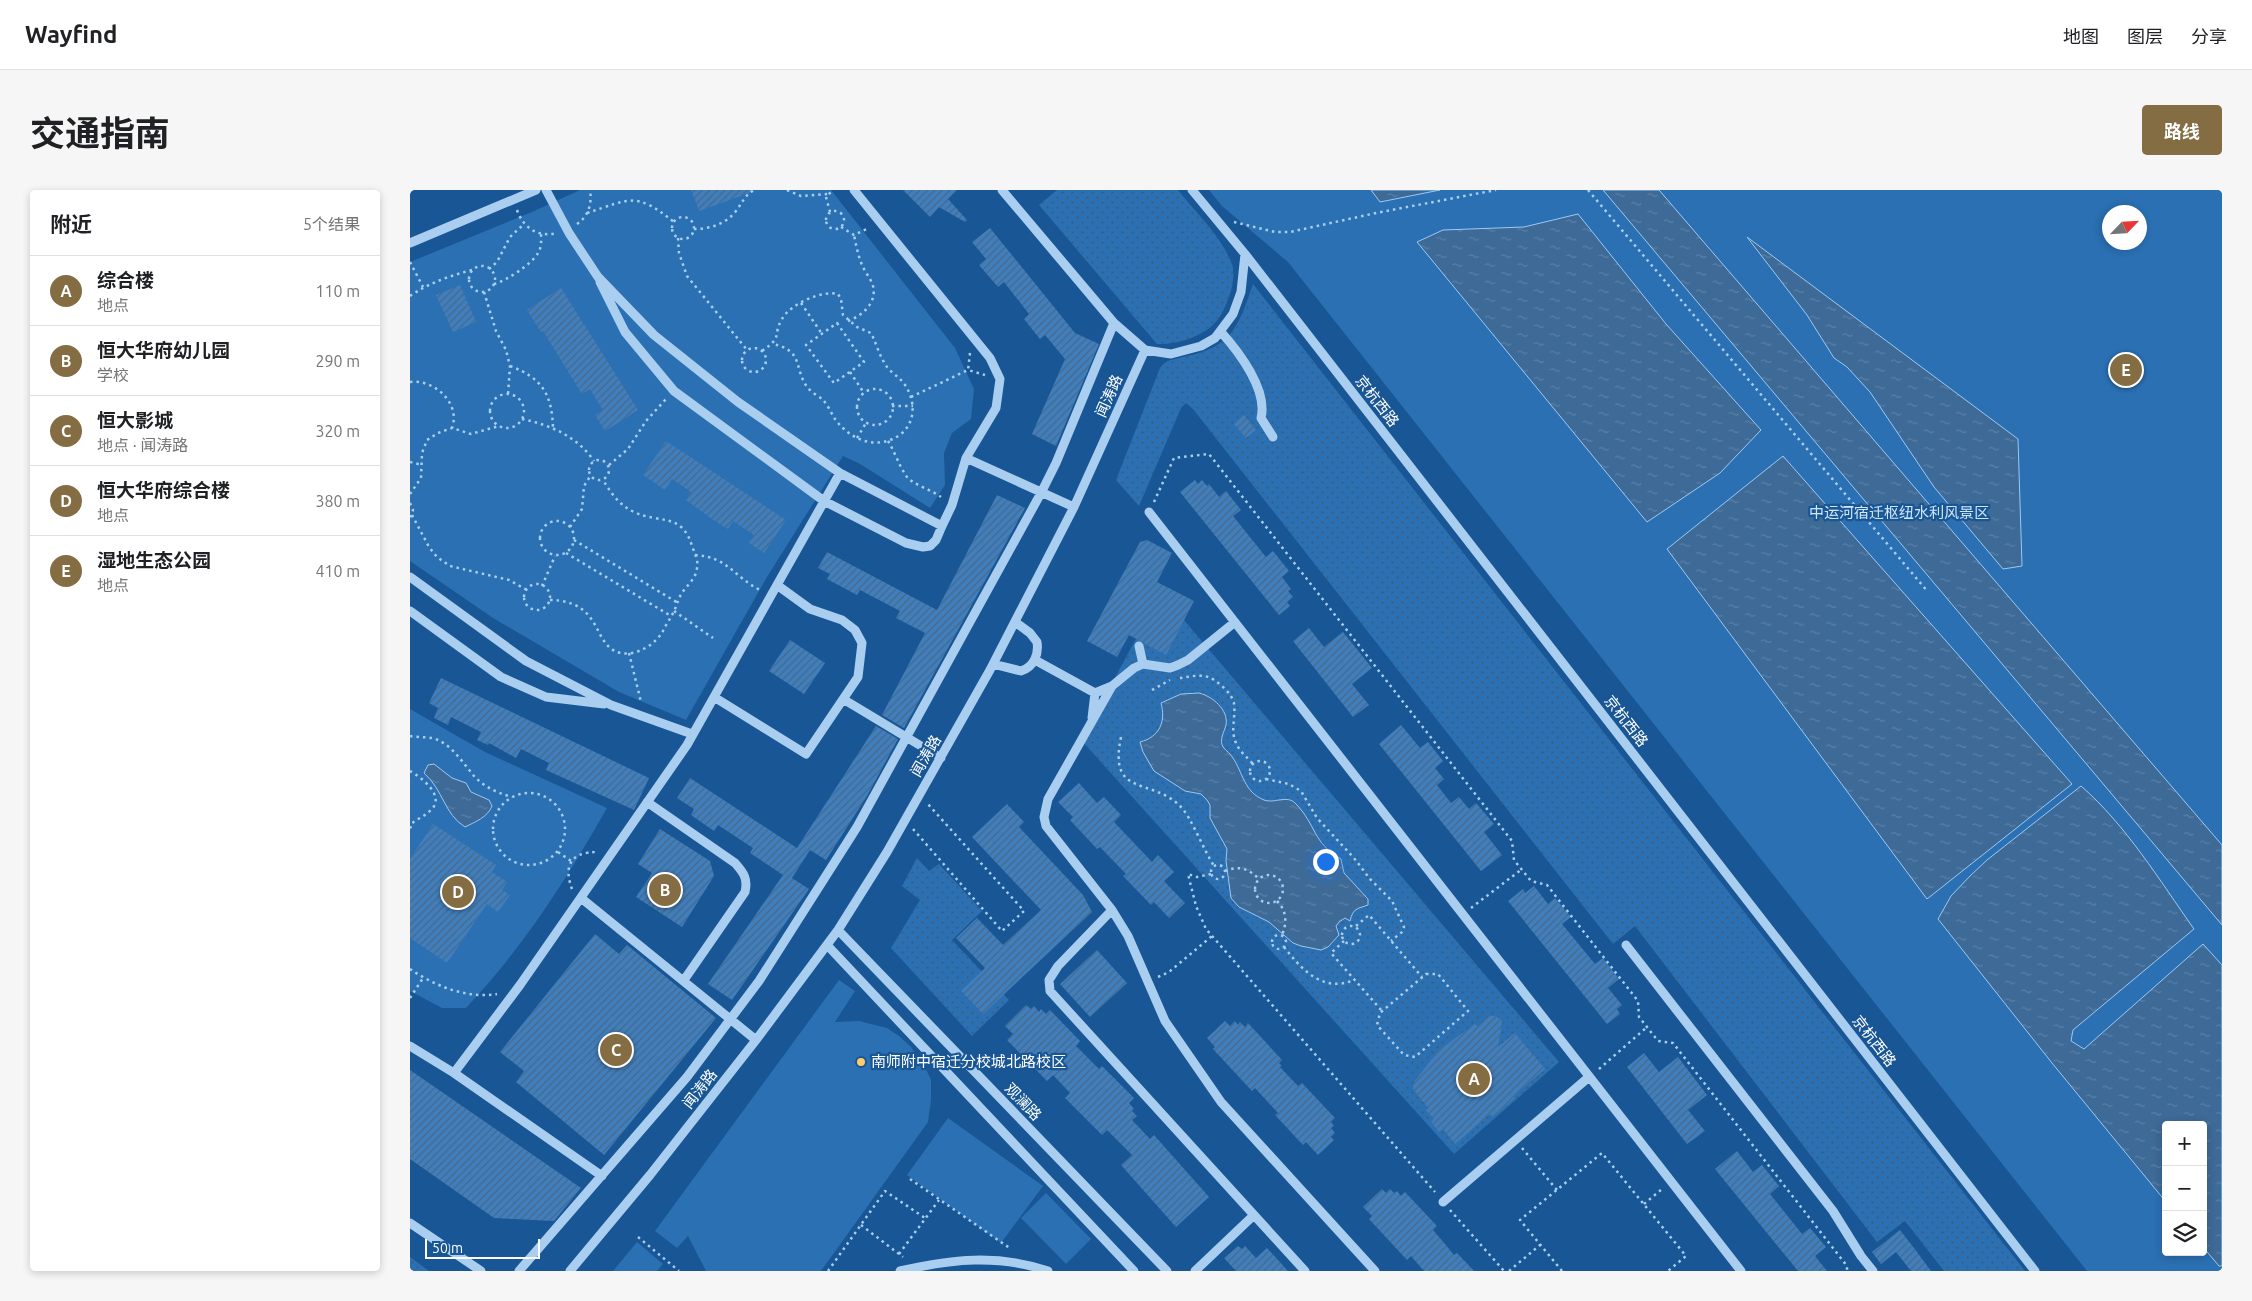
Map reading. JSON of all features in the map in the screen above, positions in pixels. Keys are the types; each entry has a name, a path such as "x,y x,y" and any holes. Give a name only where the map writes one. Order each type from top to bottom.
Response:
{"street":[{"path":"410,243 511,194 536,190"},
{"path":"546,190 568,233 598,277 625,332 674,390 824,501 906,542 923,547 930,546 936,540 952,505 966,458 996,408 999,376 990,358 854,190"},
{"path":"1002,190 1114,323 1145,350 1171,354 1187,351 1215,338 1233,314 1241,292 1245,254"},
{"name":"京杭西路","path":"1192,190 1245,254 2035,1271"},
{"path":"598,277 654,336 738,402 840,473 942,526"},
{"path":"519,1271 687,1077 759,981 857,827 1041,493 1056,463 1114,323"},
{"path":"1221,332 1232,344 1260,391 1263,410 1261,418 1273,437"},
{"name":"闻涛路","path":"570,1271 650,1176 756,1040 838,930 905,820 993,664 1074,507 1145,350"},
{"path":"966,458 1074,507"},
{"path":"454,1073 518,988 692,734 840,473"},
{"path":"1150,512 1588,1077 1741,1271"},
{"path":"410,577 526,661 611,705 692,734"},
{"path":"714,697 806,754 858,677 862,642 855,630 842,620 810,609 777,585"},
{"path":"410,611 500,677 546,697 611,705"},
{"path":"993,664 1021,671 1030,666 1035,660 1038,648 1035,638 1014,622"},
{"path":"1095,693 1112,686 1134,668 1143,664 1170,668 1188,660 1235,622"},
{"path":"1139,646 1143,664"},
{"path":"1035,660 1095,693"},
{"path":"1112,686 1048,799 1044,817 1050,832 1112,910 1128,936 1165,1020 1221,1102 1374,1271"},
{"path":"1092,721 1095,693"},
{"path":"843,700 941,758"},
{"path":"647,802 735,863 744,873 748,882 745,892 684,980"},
{"path":"581,898 756,1040"},
{"path":"1112,910 1058,966 1049,980 1050,991 1305,1271"},
{"name":"观澜路","path":"838,930 1167,1271"},
{"path":"827,945 1134,1271"},
{"path":"1626,945 1833,1210 1861,1256 1873,1271"},
{"path":"410,1046 454,1073 602,1176"},
{"path":"1443,1202 1588,1077"},
{"path":"1195,1271 1254,1215"},
{"path":"410,1223 481,1271"},
{"path":"900,1271 938,1262 970,1259 1016,1263 1048,1271"}],"path":[{"path":"694,229 705,229 724,222 754,190"},
{"path":"788,190 801,196 828,194 833,190"},
{"path":"1216,218 1275,232 1290,232 1376,212 1496,190"},
{"path":"1588,190 1928,592"},
{"path":"828,194 826,197 830,212 826,220 828,226 833,229 841,227 854,235 859,258 872,285 873,298 870,304 865,310 848,321"},
{"path":"587,213 634,199 650,205 674,222"},
{"path":"830,212 842,213 844,219 841,227"},
{"path":"678,238 688,238 694,229 692,222 687,218 680,218 674,222 672,229 678,238 679,253 687,276 747,350"},
{"path":"854,235 880,222"},
{"path":"410,296 423,287 447,276 481,267 489,268 497,262 510,237 524,224"},
{"path":"473,270 469,277 470,285 476,291 484,292 494,284 513,276 537,254 541,246 541,233"},
{"path":"410,262 423,287"},
{"path":"489,268 494,275 494,284"},
{"path":"484,292 496,331 506,350 510,366 508,395"},
{"path":"762,352 773,344 777,338 782,318 801,303 824,292 838,294 841,299 843,315 848,321 871,333 885,365 908,388 913,406 911,422 902,433 888,441 874,444 857,438 846,431 836,420 824,401 809,390 800,367 791,353 785,347 773,344"},
{"path":"801,303 822,334"},
{"path":"836,323 864,362 834,383 806,345 822,334 836,323"},
{"path":"968,370 970,352 976,341"},
{"path":"755,348 762,352 766,359 764,366 754,372 747,370 742,363 743,356 747,350 755,348"},
{"path":"510,366 532,375 544,388 553,414 553,428"},
{"path":"911,397 968,370"},
{"path":"968,370 978,375 999,376"},
{"path":"850,372 864,393"},
{"path":"410,382 428,384 450,402 455,418 452,428"},
{"path":"609,465 628,449 646,420 674,390"},
{"path":"869,390 881,390 890,397 892,406 891,415 883,423 872,425 866,423 858,414 857,408 859,397 869,390"},
{"path":"410,494 421,478 422,453 427,440 438,433 452,428 471,434 498,426 509,428 518,424 524,414 522,404 514,396 497,397 490,406 491,418 498,426"},
{"path":"892,406 913,406"},
{"path":"522,419 553,428 587,450 594,460"},
{"path":"857,438 866,423"},
{"path":"888,441 907,477 913,482 930,489 952,505"},
{"path":"1150,512 1174,458 1209,454 1512,841 1514,860 1531,881 1547,885 1638,1001 1639,1017 1658,1040 1673,1043 1847,1266 1847,1271"},
{"path":"591,476 596,480 603,480 610,472 609,465 604,460 594,460"},
{"path":"570,528 582,509 584,486 591,476 590,466 594,460"},
{"path":"410,462 422,465"},
{"path":"526,590 525,602 530,608 542,609 550,600 563,600 582,607 593,619 606,645 621,653 638,652 659,637 678,603 680,595 693,579 698,567 696,555 683,526 674,521 635,513 621,505 610,493 603,480"},
{"path":"410,504 412,515 429,547 437,557 450,566 509,580 526,590"},
{"path":"410,519 412,515"},
{"path":"558,522 570,528 574,540 570,550 566,553 555,556 542,546 541,534 547,524 558,522"},
{"path":"574,540 678,603"},
{"path":"566,553 671,616"},
{"path":"696,555 709,556 719,560 746,583 772,594"},
{"path":"542,586 555,556"},
{"path":"526,590 534,585 542,586 548,591 550,600"},
{"path":"674,611 713,638"},
{"path":"629,652 644,717"},
{"path":"1152,690 1175,678 1207,677 1215,681 1231,696 1234,704 1232,723 1235,741 1240,751 1253,764"},
{"path":"410,736 435,739 442,742 463,760 469,771 484,786 512,797"},
{"path":"1121,737 1118,756 1123,774 1134,783 1158,793 1180,806 1189,818 1214,866"},
{"path":"1266,780 1270,774 1268,765 1258,761 1253,764 1250,770 1251,776 1256,781 1266,780 1289,784 1301,791 1317,818 1354,858 1370,879 1392,901 1404,926 1402,932 1392,941"},
{"path":"410,771 428,784 435,798 435,804 431,810 411,824 410,830"},
{"path":"524,793 536,793 548,798 557,806 563,816 566,829 564,841 558,852 549,860 539,865 527,866 510,860 498,848 493,838 492,826 495,814 502,804 512,797 524,793"},
{"path":"905,820 1002,930 1024,911 920,794"},
{"path":"581,898 572,889 568,880 567,870 571,862 580,854 593,851 608,859"},
{"path":"558,852 571,862"},
{"path":"1211,874 1211,869 1214,866 1221,865 1225,871"},
{"path":"1211,874 1216,878 1221,878 1225,871 1233,868 1244,868 1260,879"},
{"path":"1462,915 1522,869"},
{"path":"1211,874 1197,877 1188,874 1196,906 1206,929 1504,1271"},
{"path":"1268,875 1280,880 1283,894 1277,901 1269,904 1260,900 1256,892 1257,883 1260,879 1268,875"},
{"path":"1277,901 1282,906 1286,920 1282,935"},
{"path":"1356,926 1361,935 1358,941 1350,944 1344,941 1342,936 1343,930 1347,926 1356,926 1370,915 1422,977"},
{"path":"1277,934 1282,935 1286,940 1284,947 1277,949 1272,944 1273,937 1277,934"},
{"path":"1147,978 1162,976 1169,972 1212,936"},
{"path":"1344,941 1331,953 1382,1011"},
{"path":"1284,947 1305,972 1313,978 1333,985 1345,984 1354,980"},
{"path":"410,969 423,978 446,988 477,996 496,994 518,988"},
{"path":"1426,974 1438,974 1468,1011 1415,1057 1404,1054 1377,1025 1382,1011 1422,977 1426,974"},
{"path":"410,998 423,978"},
{"path":"1588,1077 1647,1027"},
{"path":"1516,1141 1557,1190"},
{"path":"1562,1271 1520,1220 1602,1153 1686,1256 1668,1271"},
{"path":"910,1179 1015,1252"},
{"path":"1644,1204 1671,1182"},
{"path":"828,1271 885,1191 925,1218"},
{"path":"899,1254 939,1200"},
{"path":"861,1225 916,1267"},
{"path":"638,1237 679,1271"},
{"path":"1509,1271 1540,1245"}],"green space":[{"path":"580,190 831,190 955,348 974,389 971,419 952,433 944,453 945,485 930,508 860,464 843,456 767,577 686,720 619,692 493,618 410,561 410,262 532,212"},
{"path":"1057,190 1178,190 1222,244 1232,264 1233,283 1224,310 1217,321 1202,333 1180,342 1157,344 1039,205"},
{"name":"中运河宿迁枢纽水利风景区","path":"1209,190 2222,190 2222,1271 2087,1271 1288,262 1222,206"},
{"path":"1253,284 2025,1271 1944,1271 1905,1221 1877,1242 1635,926 1613,944 1193,409 1186,403 1181,408 1139,506 1116,480 1162,365 1173,359 1200,353 1223,341 1231,333 1243,312"},
{"path":"1161,593 1559,1062 1454,1154 1081,740"},
{"path":"410,709 485,752 607,808 560,887 525,938 466,1008 442,1008 410,991"},
{"path":"917,858 929,871 939,864 982,911 952,940 1009,1000 972,1036 891,948 920,900 902,886"},
{"path":"839,980 855,991 835,1022 859,1021 887,1028 911,1047 924,1065 931,1080 928,1122 821,1271 706,1271 688,1236 677,1248 655,1231"},
{"path":"948,1118 1043,1186 1001,1243 907,1175"},
{"path":"1046,1193 1091,1239 1066,1264 1021,1218"},
{"path":"637,1242 663,1264 657,1271 613,1271"},
{"path":"410,1257 429,1271 410,1271"}],"water":[{"path":"1371,190 1440,190 1380,202"},
{"path":"1603,190 1659,190 2222,845 2222,925"},
{"path":"1578,214 1666,324 1761,430 1720,473 1647,522 1417,242 1443,230 1524,227"},
{"path":"1747,237 2018,439 2022,566 2003,569 1934,487 1870,392 1847,367 1834,358 1807,315"},
{"path":"1783,456 2072,784 1927,899 1667,549"},
{"path":"1199,693 1219,704 1225,714 1226,725 1222,739 1223,747 1232,757 1252,792 1264,800 1285,799 1296,804 1308,819 1320,840 1332,853 1341,859 1344,873 1368,899 1368,905 1354,911 1350,921 1345,918 1339,922 1336,926 1339,935 1328,947 1321,950 1293,943 1269,922 1239,907 1231,898 1226,861 1227,849 1210,818 1210,805 1207,800 1201,794 1185,791 1154,771 1143,752 1140,742 1147,740 1157,732 1162,722 1161,703 1181,694"},
{"path":"434,764 452,778 466,783 471,792 489,800 492,806 488,813 465,827 458,822 448,809 436,787 424,773 428,765"},
{"path":"2081,786 2128,836 2194,929 2073,1030 2071,1041 2084,1049 2203,944 2222,965 2222,1266 2219,1266 2207,1252 2207,1121 2162,1121 2162,1197 2052,1063 1938,919 1951,896 1987,860"}],"building":[{"path":"691,190 752,190 752,192 699,211"},
{"path":"903,190 957,190 948,199 967,220 965,222 939,207 930,217"},
{"path":"990,228 1075,333 1099,344 1056,446 1032,434 1065,359 1045,335 1040,339 1024,319 1029,314 1004,282 998,287 979,265 986,259 972,242"},
{"path":"460,285 476,322 453,332 436,295"},
{"path":"561,288 638,410 605,431 595,415 603,410 590,389 582,394 543,331 541,332 527,310"},
{"path":"1244,415 1256,430 1246,438 1234,424"},
{"path":"666,441 786,520 764,553 749,543 754,535 733,521 728,529 712,519 686,500 691,492 672,479 665,490 643,475"},
{"path":"1195,480 1198,484 1202,480 1207,486 1209,484 1219,497 1226,491 1241,510 1233,516 1266,557 1273,551 1289,571 1282,577 1291,589 1288,591 1293,597 1287,602 1290,606 1279,615 1180,492"},
{"path":"997,495 1025,508 904,728 882,715 925,633 896,618 900,611 860,590 857,595 827,579 830,574 818,568 827,552 937,610"},
{"path":"1147,540 1172,553 1157,582 1194,601 1166,655 1129,635 1117,657 1087,641 1140,542"},
{"path":"1309,628 1324,647 1343,632 1372,668 1352,684 1369,705 1353,717 1293,641"},
{"path":"790,640 825,663 804,694 769,671"},
{"path":"441,678 649,778 634,810 546,770 549,763 521,749 516,758 489,743 488,745 477,740 481,732 451,717 448,725 434,718 438,708 429,703"},
{"path":"1401,725 1420,748 1428,742 1443,761 1435,768 1444,779 1437,785 1451,803 1459,797 1469,809 1476,803 1494,824 1484,832 1502,855 1481,871 1379,744"},
{"path":"876,726 898,739 867,796 826,860 810,850 792,878 809,889 732,1000 708,984 783,875 750,853 753,848 718,825 714,831 691,815 694,809 677,798 690,778 797,848"},
{"path":"1079,783 1097,803 1104,797 1121,815 1114,822 1152,862 1158,855 1174,872 1164,881 1185,903 1169,918 1154,902 1151,905 1123,876 1126,874 1100,847 1097,849 1070,820 1073,817 1058,802"},
{"path":"1007,804 1024,822 1019,827 1083,895 1092,912 983,1014 961,991 985,968 956,938 977,918 1003,945 1041,910 972,837"},
{"path":"433,824 496,865 492,872 507,882 502,890 510,895 498,912 487,904 447,963 410,938 410,859"},
{"path":"660,829 710,861 714,876 682,927 636,897 652,873 638,864"},
{"path":"1534,886 1548,904 1555,898 1571,917 1562,924 1595,964 1603,958 1619,979 1608,988 1622,1005 1617,1009 1620,1014 1607,1024 1508,901 1523,889 1525,893"},
{"path":"595,934 619,954 627,945 716,1018 604,1155 516,1082 524,1071 500,1052"},
{"path":"1097,950 1127,983 1090,1017 1060,984"},
{"path":"1026,1005 1031,1009 1034,1006 1039,1012 1041,1009 1046,1014 1050,1010 1080,1041 1076,1046 1099,1069 1102,1066 1134,1098 1129,1103 1134,1109 1132,1111 1137,1116 1132,1120 1150,1139 1154,1135 1209,1197 1176,1227 1121,1165 1132,1155 1107,1130 1102,1135 1065,1098 1070,1093 1053,1075 1047,1081 1007,1040 1013,1034 1005,1026"},
{"path":"1489,1016 1496,1016 1502,1021 1498,1047 1515,1033 1545,1069 1513,1096 1515,1098 1493,1117 1490,1114 1455,1144 1443,1129 1439,1132 1431,1122 1434,1119 1413,1089 1414,1082 1439,1050 1475,1024 1478,1027"},
{"path":"1225,1021 1230,1026 1235,1021 1238,1025 1240,1022 1245,1027 1248,1023 1282,1060 1279,1063 1282,1066 1280,1067 1298,1086 1302,1083 1335,1118 1331,1122 1334,1126 1331,1128 1335,1133 1331,1137 1334,1140 1318,1155 1306,1142 1303,1145 1275,1115 1278,1113 1255,1088 1252,1091 1213,1049 1215,1047 1207,1038"},
{"path":"1644,1053 1659,1072 1678,1057 1707,1095 1688,1110 1705,1131 1687,1144 1627,1067"},
{"path":"410,1070 581,1188 554,1221 494,1218 410,1159"},
{"path":"1737,1151 1753,1172 1762,1165 1779,1186 1770,1194 1802,1234 1810,1228 1826,1247 1815,1256 1827,1271 1798,1271 1715,1169"},
{"path":"1382,1189 1386,1193 1390,1189 1394,1193 1397,1191 1401,1196 1405,1192 1437,1226 1433,1230 1454,1255 1457,1253 1474,1271 1424,1271 1411,1256 1407,1260 1369,1219 1372,1216 1363,1207"},
{"path":"1900,1230 1931,1271 1911,1271 1896,1252 1881,1264 1872,1252"},
{"path":"1238,1246 1242,1249 1245,1246 1256,1258 1267,1248 1288,1271 1236,1271 1224,1258"}],"place":[{"name":"湿地生态公园","path":"2126,370"},
{"name":"恒大华府幼儿园","path":"665,890"},
{"name":"恒大华府综合楼","path":"458,892"},
{"name":"恒大影城","path":"616,1050"},
{"name":"南师附中宿迁分校城北路校区","path":"861,1062"},
{"name":"综合楼","path":"1474,1079"}]}
